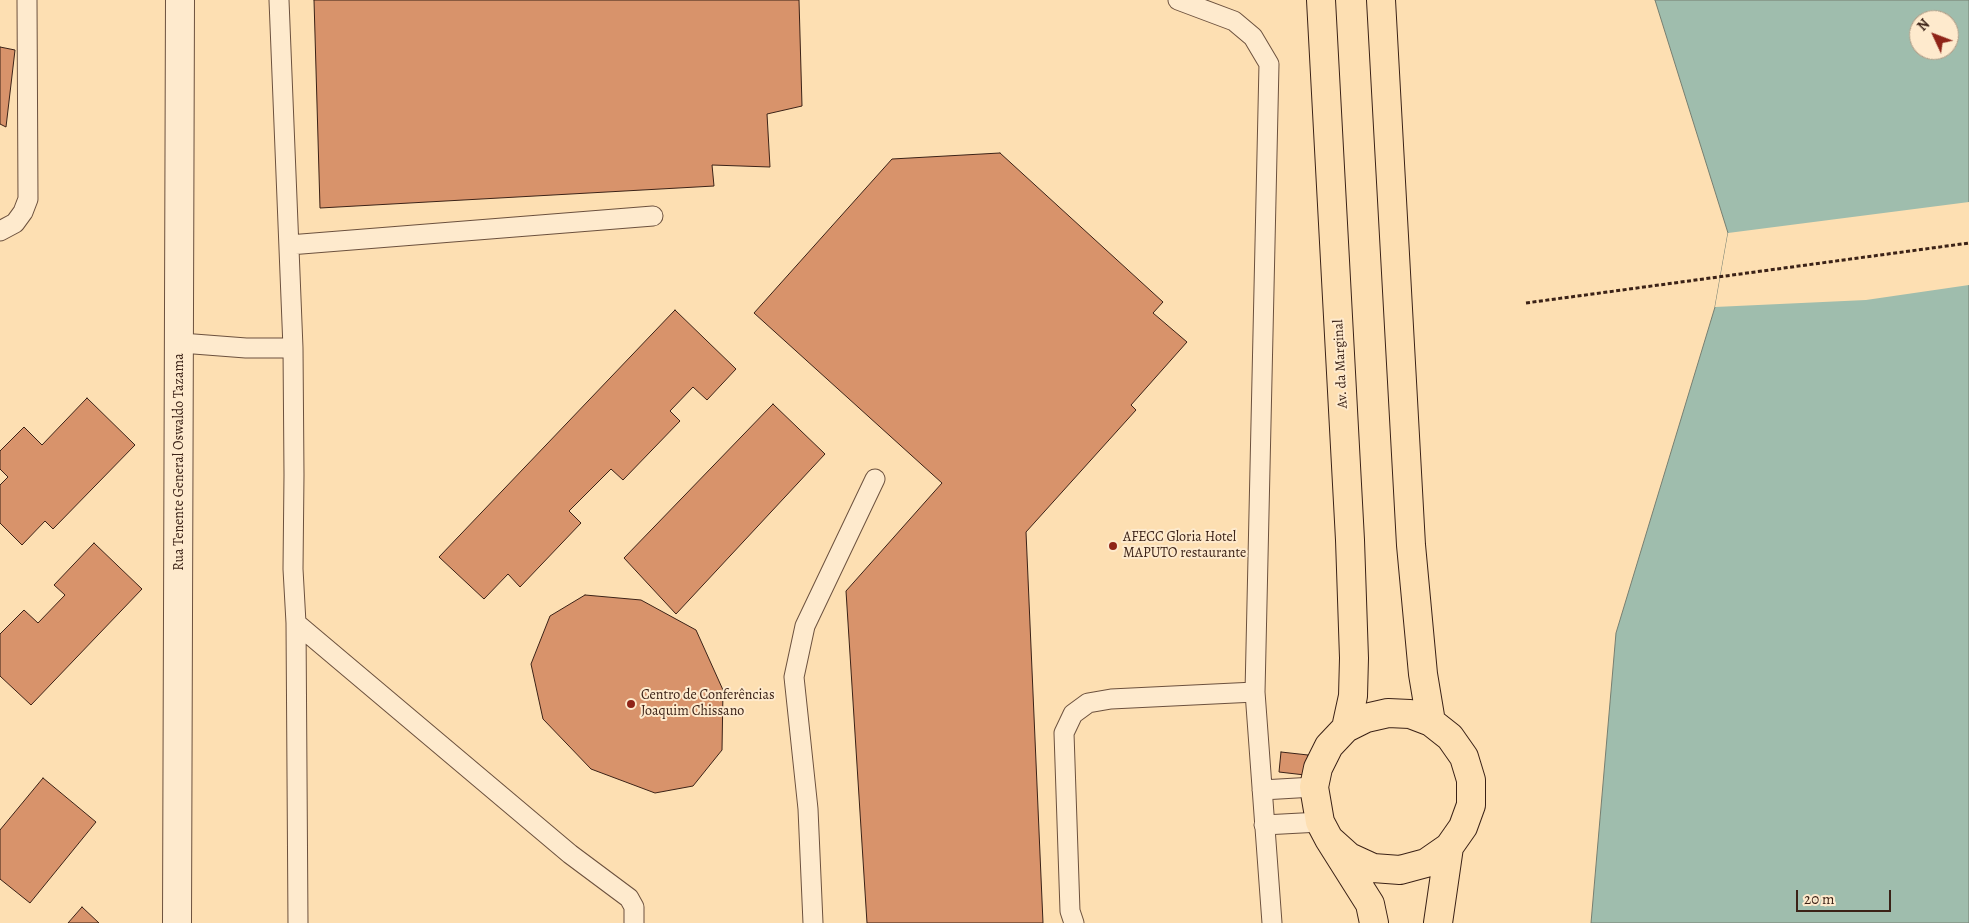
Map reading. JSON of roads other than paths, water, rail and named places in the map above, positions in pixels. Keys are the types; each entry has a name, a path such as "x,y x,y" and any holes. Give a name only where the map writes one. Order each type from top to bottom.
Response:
{"main road":[{"name":"Av. da Marginal","path":"1321,0 1350,540 1354,658 1353,696 1346,728"},
{"path":"1381,0 1411,545 1423,674 1431,722"},
{"path":"1325,830 1349,857 1373,868 1400,870 1426,863 1449,848 1463,828 1471,805 1471,780 1464,757 1450,737 1431,722 1410,714 1388,713 1366,718 1346,728 1329,746 1318,768 1314,787 1325,830 1370,904 1374,923"},
{"path":"1438,923 1449,848"}],"street":[{"name":"Rua Tenente General Oswaldo Tazama","path":"177,923 181,342 180,0"}],"lane":[{"path":"0,231 15,223 23,212 28,199 27,0"},
{"path":"279,0 293,348 293,569 296,623 298,923"},
{"path":"1178,0 1234,21 1253,37 1269,64 1255,692 1272,923"},
{"path":"289,245 653,216"},
{"path":"181,342 246,348 293,348"},
{"path":"814,923 808,808 794,676 805,626 875,479"},
{"path":"296,623 570,854 629,898 634,907 634,923"},
{"path":"1074,923 1070,911 1064,734 1073,714 1088,703 1111,699 1255,692"},
{"path":"1262,790 1314,787"},
{"path":"1264,826 1325,830"}],"place":[{"name":"AFECC Gloria Hotel MAPUTO restaurante","path":"1113,546"},
{"name":"Centro de Conferências Joaquim Chissano","path":"631,704"}]}
